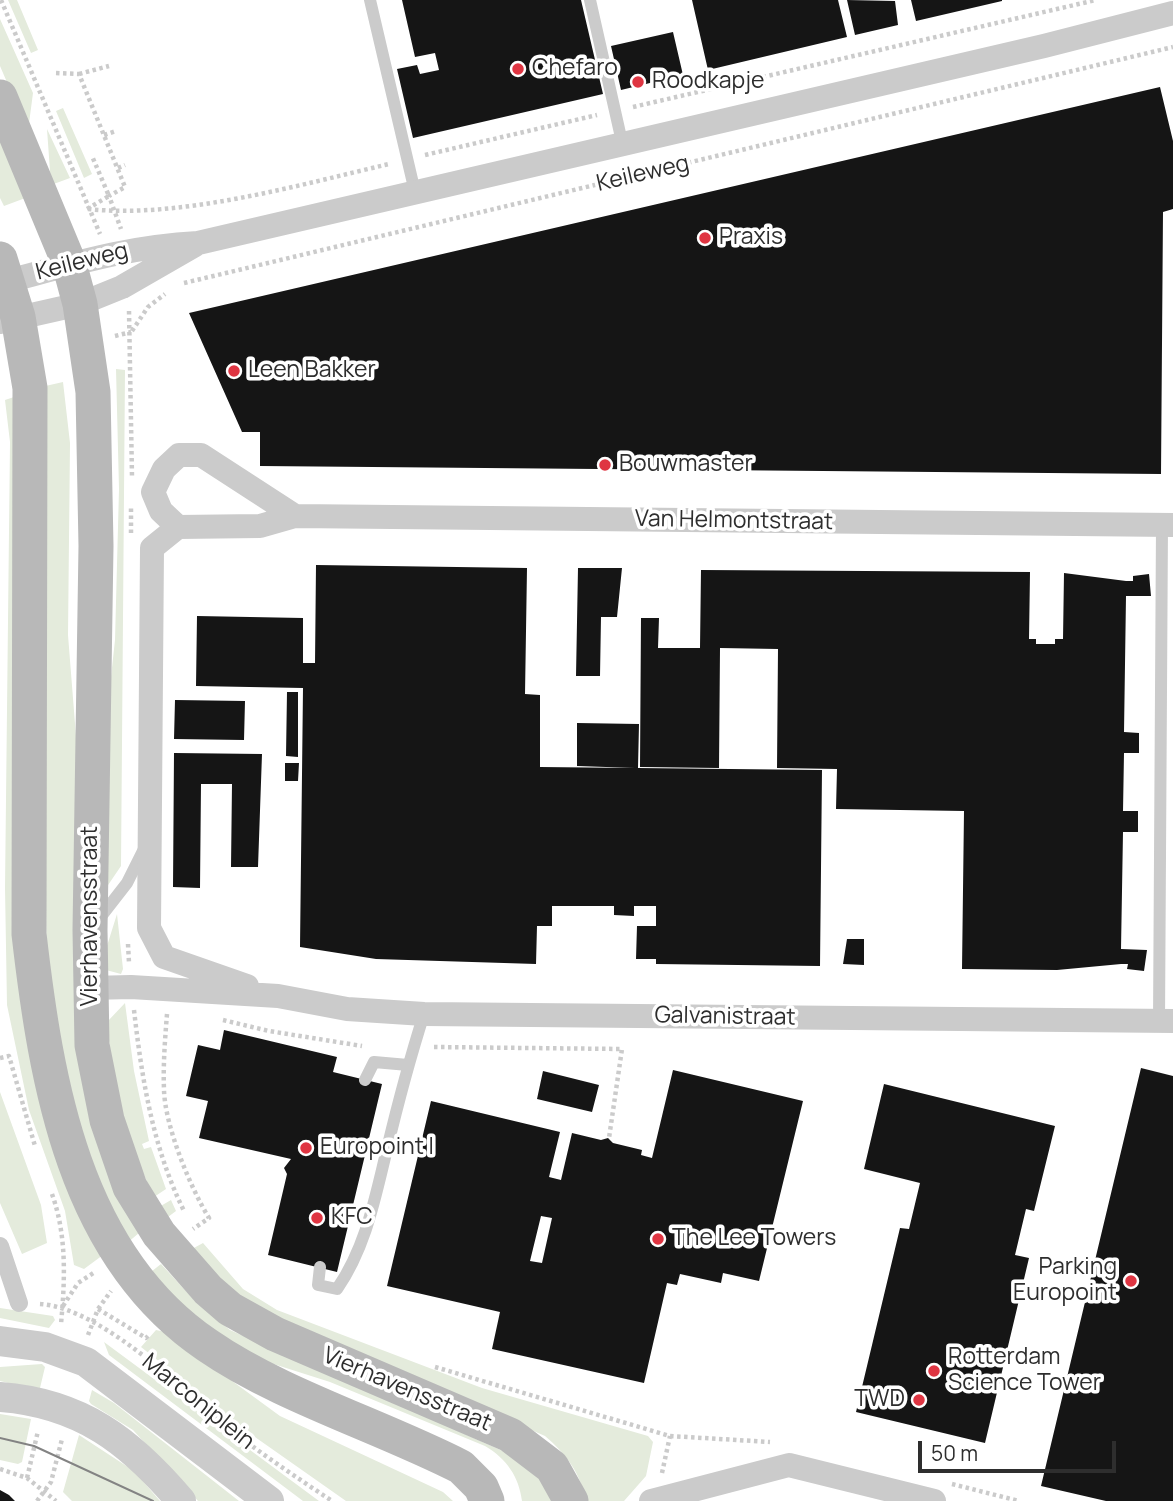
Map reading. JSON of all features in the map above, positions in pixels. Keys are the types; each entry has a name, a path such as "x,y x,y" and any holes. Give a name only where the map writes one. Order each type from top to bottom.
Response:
{"main road":[{"name":"Vierhavensstraat","path":"0,97 69,263 80,304 93,392 96,545 90,930 92,1045 107,1120 126,1176 159,1234 208,1290 237,1314 275,1334 510,1435 552,1467 571,1501"},
{"name":"Vierhavensstraat","path":"3,274 9,320 30,388 29,934 39,1020 67,1140 90,1196 119,1255 177,1321 207,1345 260,1375 461,1466 481,1487 487,1501"}],"street":[{"name":"Keileweg","path":"3,274 145,246 198,243 622,142 1044,46 1173,13"},
{"name":"Keileweg","path":"9,320 80,304 122,286 198,243"},
{"path":"150,836 152,548 178,527 161,511 153,492 164,469 179,456 201,455 295,516"},
{"name":"Van Helmontstraat","path":"178,527 260,526 295,516 1168,525"},
{"name":"Galvanistraat","path":"150,836 149,928 164,957 278,996"},
{"name":"Galvanistraat","path":"90,988 131,987 278,996 347,1009 424,1014 1166,1021"},
{"path":"0,1246 19,1303"},
{"name":"Marconiplein","path":"0,1341 45,1347 86,1362 269,1501"},
{"path":"0,1397 44,1404 104,1427 139,1455 181,1501"},
{"path":"653,1499 789,1465 934,1501"}],"lane":[{"path":"370,0 415,192"},
{"path":"590,0 622,142"},
{"path":"1166,1021 1168,525"},
{"path":"90,930 127,883 150,836"},
{"path":"320,1267 317,1285 337,1289 355,1264 369,1223 408,1065 424,1014"},
{"path":"365,1080 374,1062 408,1065"}],"path":[{"path":"1,0 87,209 125,187 79,74"},
{"name":"Keileweg","path":"87,209 116,212 233,199 1096,0"},
{"name":"Keileweg","path":"178,284 1173,47"},
{"path":"56,73 79,74 109,66"},
{"path":"104,135 116,131"},
{"path":"93,156 116,212"},
{"path":"118,168 125,165"},
{"path":"131,332 148,307 168,292"},
{"path":"0,1058 9,1056 37,1152"},
{"name":"Marconiplein","path":"51,1190 61,1224 64,1255 63,1307 113,1334 252,1446 332,1501"},
{"path":"191,1221 205,1237"},
{"path":"98,1309 108,1294"},
{"name":"Vierhavensstraat","path":"433,1366 670,1436 653,1499"},
{"path":"0,1469 27,1478 56,1501"},
{"path":"37,1501 42,1490"}],"green space":[{"path":"8,0 17,0 38,50 31,53"},
{"path":"0,19 33,93 28,131 0,66"},
{"path":"63,108 92,174 84,178 56,111"},
{"path":"47,129 70,178 51,185"},
{"path":"0,131 28,197 4,206 0,198"},
{"path":"116,369 125,370 121,866 104,891 107,714 115,640 119,489"},
{"path":"63,382 70,443 68,635 77,749 77,844 139,1233 127,1243 98,1189 47,1003 41,387"},
{"path":"14,397 14,877 103,1255 84,1269 74,1265 65,1211 29,1110 7,1005 5,888 10,442 5,400"},
{"path":"117,914 123,969 121,974 106,970 101,965"},
{"path":"125,1003 134,1071 149,1141 142,1144 144,1149 151,1147 166,1189 154,1197 159,1207 171,1200 176,1211 164,1220 117,1114 107,1022"},
{"path":"0,1092 41,1205 47,1243 22,1254 0,1203"},
{"path":"203,1243 243,1289 277,1310 482,1388 648,1436 653,1442 646,1476 624,1501 585,1501 580,1482 571,1465 545,1436 244,1304 192,1249"},
{"path":"161,1264 197,1303 230,1330 530,1463 554,1501 522,1501 511,1469 485,1446 330,1382 239,1353 147,1275"},
{"path":"0,1308 53,1316 55,1320 49,1328 0,1318"},
{"path":"156,1330 165,1332 280,1416 443,1492 453,1501 346,1501 245,1430 141,1347"},
{"path":"104,1342 319,1501 303,1501 109,1355"},
{"path":"42,1364 45,1367 40,1388 37,1390 0,1381 0,1367"},
{"path":"92,1390 114,1403 239,1501 198,1501 133,1430 91,1404 89,1401"},
{"path":"0,1414 31,1419 22,1462 18,1464 0,1460"},
{"path":"79,1435 134,1471 160,1501 72,1501 63,1492"}],"building":[{"name":"Chefaro","path":"402,0 581,0 603,94 413,138 397,69 417,65 420,74 439,70 435,53 415,57"},
{"path":"692,0 838,0 847,37 708,70"},
{"path":"847,0 895,1 898,25 855,35"},
{"path":"911,0 1002,0 1002,1 916,21"},
{"path":"673,32 683,75 621,90 611,46"},
{"path":"1160,87 1173,141 1173,209 1163,212 1161,474 260,466 260,432 242,432 189,313"},
{"path":"316,565 527,568 525,694 540,695 540,767 635,768 577,766 577,723 639,724 638,768 822,770 820,966 656,964 656,959 636,959 637,926 656,926 656,906 634,906 634,916 614,915 614,906 552,906 552,926 537,926 536,964 376,959 300,947 303,688 196,686 197,616 303,618 303,663 315,663"},
{"path":"578,568 622,568 617,617 601,617 600,676 576,676"},
{"path":"701,570 1030,572 1029,639 1036,639 1036,644 1055,644 1055,639 1063,639 1064,573 1126,581 1133,581 1133,576 1149,574 1151,596 1126,596 1124,732 1139,733 1139,753 1124,753 1123,811 1138,811 1138,832 1123,832 1121,949 1147,950 1144,971 1127,969 1128,964 1057,970 962,969 964,811 836,809 837,769 777,768 778,649 720,648 719,768 640,767 641,618 659,618 658,648 700,648"},
{"path":"287,692 298,692 298,757 286,756"},
{"path":"175,700 245,701 244,740 174,739"},
{"path":"174,753 262,754 258,867 231,867 232,784 201,784 200,888 173,887"},
{"path":"285,763 299,763 298,781 285,781"},
{"path":"847,939 864,939 864,965 843,964"},
{"name":"Europoint I","path":"224,1030 337,1057 333,1072 382,1084 337,1272 268,1255 287,1174 284,1168 291,1159 199,1138 208,1101 186,1096 198,1045 220,1050"},
{"name":"Parking Europoint","path":"1141,1068 1173,1076 1173,1501 1106,1501 1041,1486"},
{"name":"The Lee Towers","path":"673,1070 803,1101 759,1281 723,1273 721,1283 680,1274 677,1285 667,1283 644,1383 492,1349 500,1312 387,1286 431,1101 560,1132 549,1177 561,1180 572,1133 601,1140 608,1138 613,1143 642,1150 641,1155 652,1158","holes":["541,1216 552,1218 542,1263 530,1261"]},
{"path":"543,1071 599,1085 592,1112 537,1099"},
{"path":"884,1084 1055,1126 1034,1211 1026,1209 1015,1255 1029,1258 985,1443 856,1412 900,1228 909,1229 920,1183 864,1169"},
{"path":"0,1490 9,1495 15,1501 0,1501"}],"tram line":[{"path":"0,1438 34,1446 153,1501"}],"place":[{"name":"Chefaro","path":"518,69"},
{"name":"Roodkapje","path":"638,82"},
{"name":"Praxis","path":"705,238"},
{"name":"Leen Bakker","path":"234,371"},
{"name":"Bouwmaster","path":"605,465"},
{"name":"Europoint I","path":"306,1148"},
{"name":"KFC","path":"317,1218"},
{"name":"The Lee Towers","path":"658,1239"},
{"name":"Parking Europoint","path":"1131,1281"},
{"name":"Rotterdam Science Tower","path":"934,1371"},
{"name":"TWD","path":"919,1400"}]}
